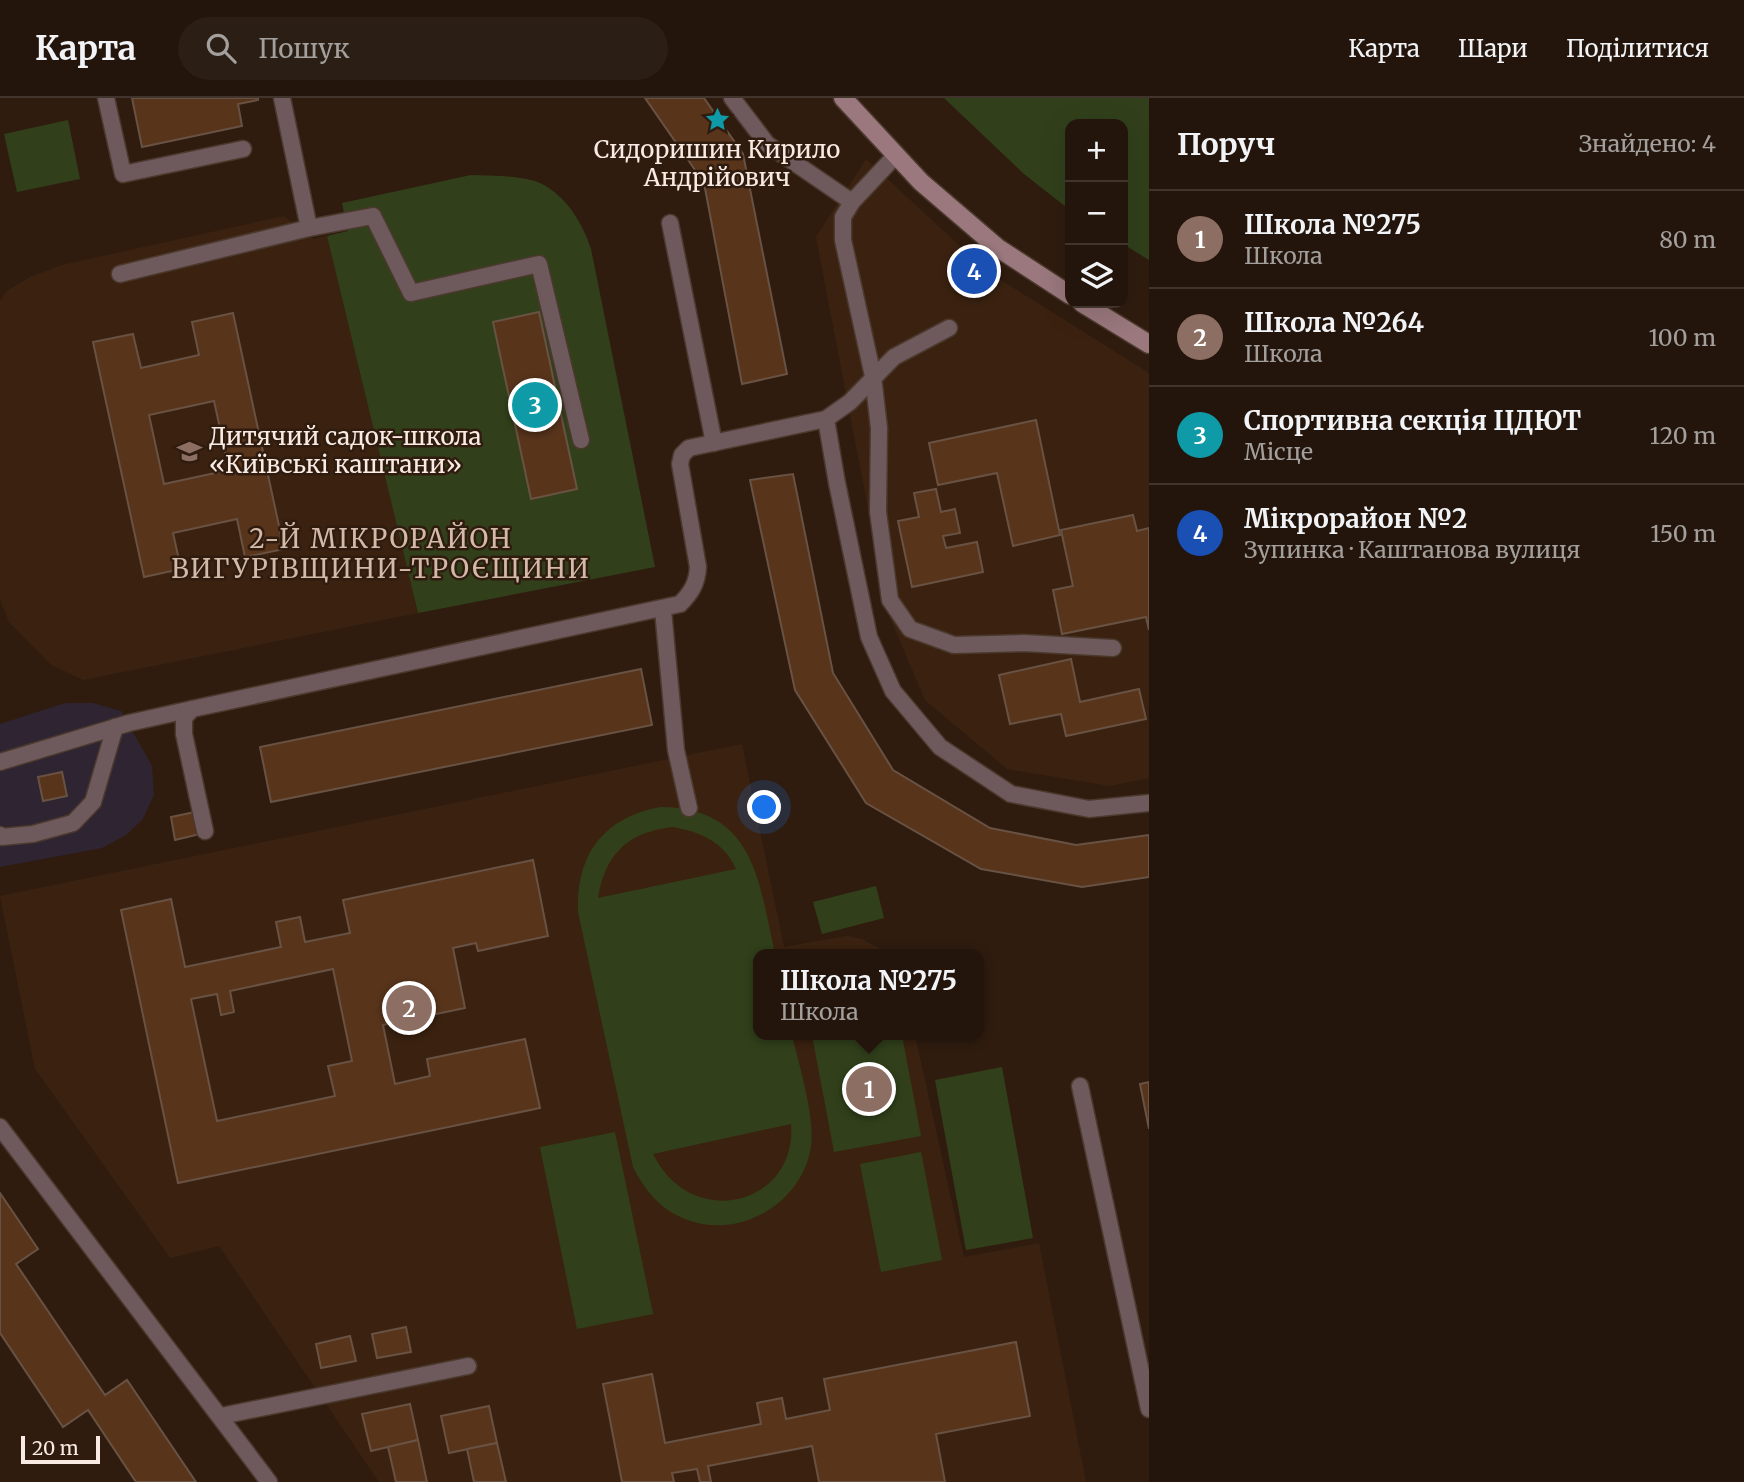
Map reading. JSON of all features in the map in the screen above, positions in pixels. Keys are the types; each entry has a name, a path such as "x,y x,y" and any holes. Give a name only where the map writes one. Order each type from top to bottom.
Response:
{"street":[{"path":"843,98 921,182 998,248 1065,292"},
{"path":"1090,308 1149,344"}],"lane":[{"path":"106,98 123,174 243,149"},
{"path":"282,98 309,228"},
{"path":"732,98 767,144 852,202"},
{"path":"896,155 852,202 844,217 843,240 873,376 878,428 878,512 890,600 910,629 954,645 1024,643 1113,648"},
{"path":"120,274 309,228 373,216 411,293 539,264 580,440"},
{"path":"670,223 714,443"},
{"path":"0,762 115,727 192,709 663,610 680,604 697,581 698,566 680,464 682,455 689,448 826,419 850,402 894,357 949,328"},
{"path":"826,419 869,636 893,691 940,747 1011,793 1089,809 1149,803"},
{"path":"663,610 676,750 689,808"},
{"path":"192,709 184,718 184,734 205,831"},
{"path":"0,835 33,834 73,823 93,802 115,727"},
{"path":"1080,1086 1149,1409"},
{"path":"0,1127 269,1482"},
{"path":"220,1416 468,1366"}],"shaded area":[{"path":"866,159 988,272 1149,373 1149,778 1110,786 1007,769 925,700 888,613 816,237"},
{"name":"Дитячий садок-школа «Київські каштани»","path":"284,216 313,239 327,236 418,613 83,680 50,664 9,622 0,600 0,301 7,291 30,277 62,265"},
{"path":"65,703 93,703 121,711 152,766 154,795 142,820 126,835 102,848 0,867 0,724"},
{"path":"742,744 784,947 847,936 862,939 881,949 753,949 753,1040 916,1040 964,1257 1039,1243 1086,1482 379,1482 219,1246 170,1258 35,1069 0,896"}],"green space":[{"path":"944,98 1149,98 1149,260 1128,247 1128,119 1065,119 1065,206 1024,174"},
{"path":"68,120 80,179 17,192 4,134"},
{"path":"471,175 517,177 542,184 559,196 573,212 583,230 591,249 655,567 418,613 327,236 348,231 342,203"},
{"path":"661,807 692,811 716,820 734,835 757,876 774,949 753,949 753,1040 793,1040 809,1106 812,1134 806,1166 796,1185 782,1200 746,1221 706,1225 676,1215 654,1198 633,1167 578,912 582,873 588,856 609,829 624,819","holes":["672,827 692,832 718,845 736,869 598,898 606,869 621,848 631,840","791,1124 789,1151 778,1174 761,1189 739,1199 716,1200 692,1194 670,1179 653,1154"]},
{"path":"876,886 884,918 822,934 813,902"},
{"path":"813,1040 903,1040 921,1136 834,1152"},
{"path":"1002,1067 1033,1238 966,1250 935,1080"},
{"path":"615,1132 653,1314 577,1329 540,1147"},
{"path":"921,1152 942,1260 881,1272 860,1164"}],"building":[{"path":"132,98 258,100 238,104 242,126 142,147"},
{"path":"645,98 704,98 743,154 787,374 742,384 704,183"},
{"path":"539,312 577,489 531,499 493,322"},
{"name":"Дитячий садок-школа «Київські каштани»","path":"233,313 284,549 245,557 237,519 173,533 181,569 144,577 93,342 133,334 141,368 199,355 192,322","holes":["214,401 229,470 164,484 149,415"]},
{"path":"1036,420 1060,535 1013,546 997,473 938,485 929,443"},
{"path":"793,474 833,673 893,770 990,828 1076,845 1149,835 1149,877 1082,887 981,869 866,803 795,690 750,480"},
{"path":"936,489 941,512 955,509 960,533 943,536 946,548 977,542 983,572 912,587 898,521 919,517 914,493"},
{"path":"1133,515 1137,531 1149,528 1149,630 1146,617 1062,634 1053,590 1073,586 1061,530"},
{"path":"1071,659 1080,702 1139,689 1146,719 1066,736 1061,714 1010,724 999,675"},
{"path":"641,669 652,725 271,802 260,747"},
{"path":"62,772 67,796 43,801 38,777"},
{"path":"195,812 200,834 175,840 171,817"},
{"path":"533,860 548,936 478,951 476,943 453,948 465,1008 383,1025 395,1084 430,1076 427,1059 525,1039 540,1108 178,1183 121,910 171,899 185,967 281,947 276,922 300,917 305,942 350,933 343,900","holes":["333,969 352,1061 328,1066 335,1096 217,1121 191,999 217,994 221,1015 234,1012 230,991"]},
{"path":"1149,1082 1149,1129 1140,1084"},
{"path":"0,1193 38,1249 16,1264 105,1395 127,1380 196,1482 136,1482 88,1410 63,1427 0,1333"},
{"path":"406,1327 411,1352 377,1358 372,1334"},
{"path":"350,1336 356,1361 321,1368 316,1344"},
{"path":"1016,1342 1030,1416 936,1434 945,1482 819,1482 812,1446 708,1466 711,1482 700,1482 697,1469 672,1473 674,1482 622,1482 603,1384 652,1374 665,1443 761,1424 757,1403 782,1398 786,1419 830,1410 824,1379"},
{"path":"410,1404 418,1440 371,1451 362,1414"},
{"path":"489,1406 497,1443 449,1453 441,1416"},
{"path":"418,1440 427,1482 396,1482 388,1447"},
{"path":"497,1443 506,1482 474,1482 467,1449"}],"place":[{"name":"Сидоришин Кирило Андрійович","path":"717,119"},
{"name":"Мікрорайон №2","path":"974,271"},
{"name":"Спортивна секція ЦДЮТ","path":"535,405"},
{"name":"Дитячий садок-школа «Київські каштани»","path":"189,451"},
{"name":"Школа №264","path":"409,1008"},
{"name":"Школа №275","path":"869,1089"}],"district":[{"name":"2-Й МІКРОРАЙОН ВИГУРІВЩИНИ-ТРОЄЩИНИ","path":"381,554"}]}
